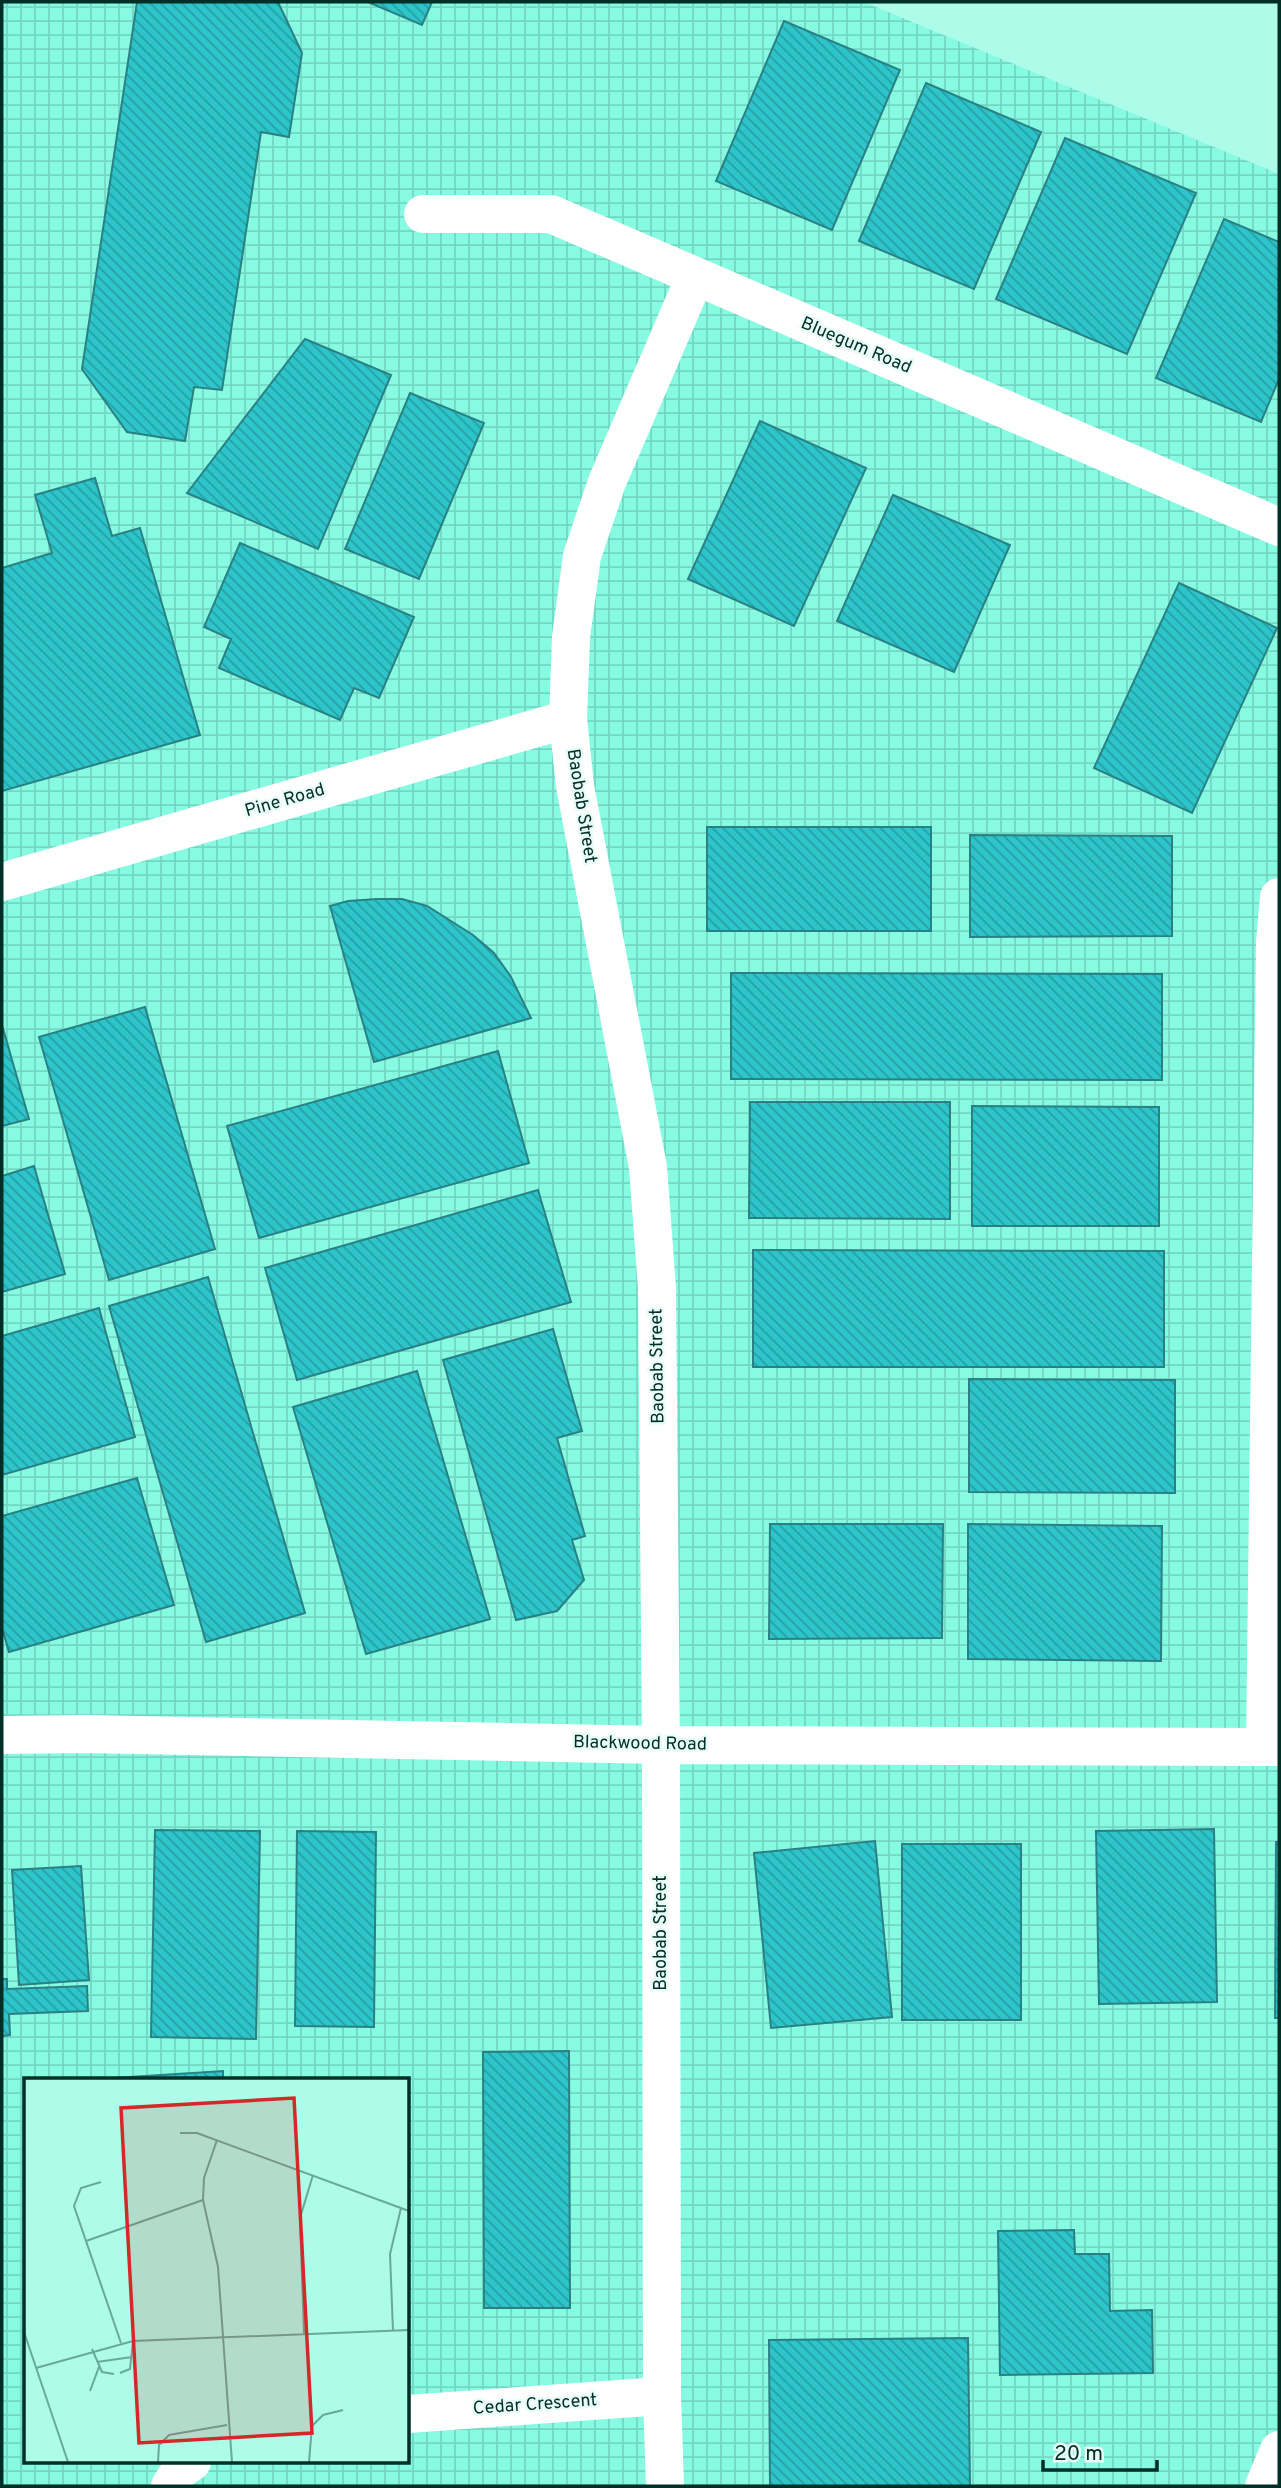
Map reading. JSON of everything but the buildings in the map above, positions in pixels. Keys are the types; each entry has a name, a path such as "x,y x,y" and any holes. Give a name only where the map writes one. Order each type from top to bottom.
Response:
{"street":[{"name":"Bluegum Road","path":"423,214 551,215 1279,527"},
{"name":"Baobab Street","path":"664,2486 661,1745 657,1288 654,1222 648,1167 575,786 568,719 571,637 582,556 607,482 695,276"},
{"name":"Pine Road","path":"2,882 568,719"},
{"path":"1272,1747 1275,942 1279,897"},
{"name":"Blackwood Road","path":"2,1735 86,1734 661,1745 1272,1747"},
{"name":"Cedar Crescent","path":"410,2414 662,2396"},
{"path":"1264,2486 1279,2450"},
{"path":"170,2486 180,2470 189,2464"}],"shaded area":[{"path":"2,2 864,2 1279,174 1279,2486 2,2486"}]}
